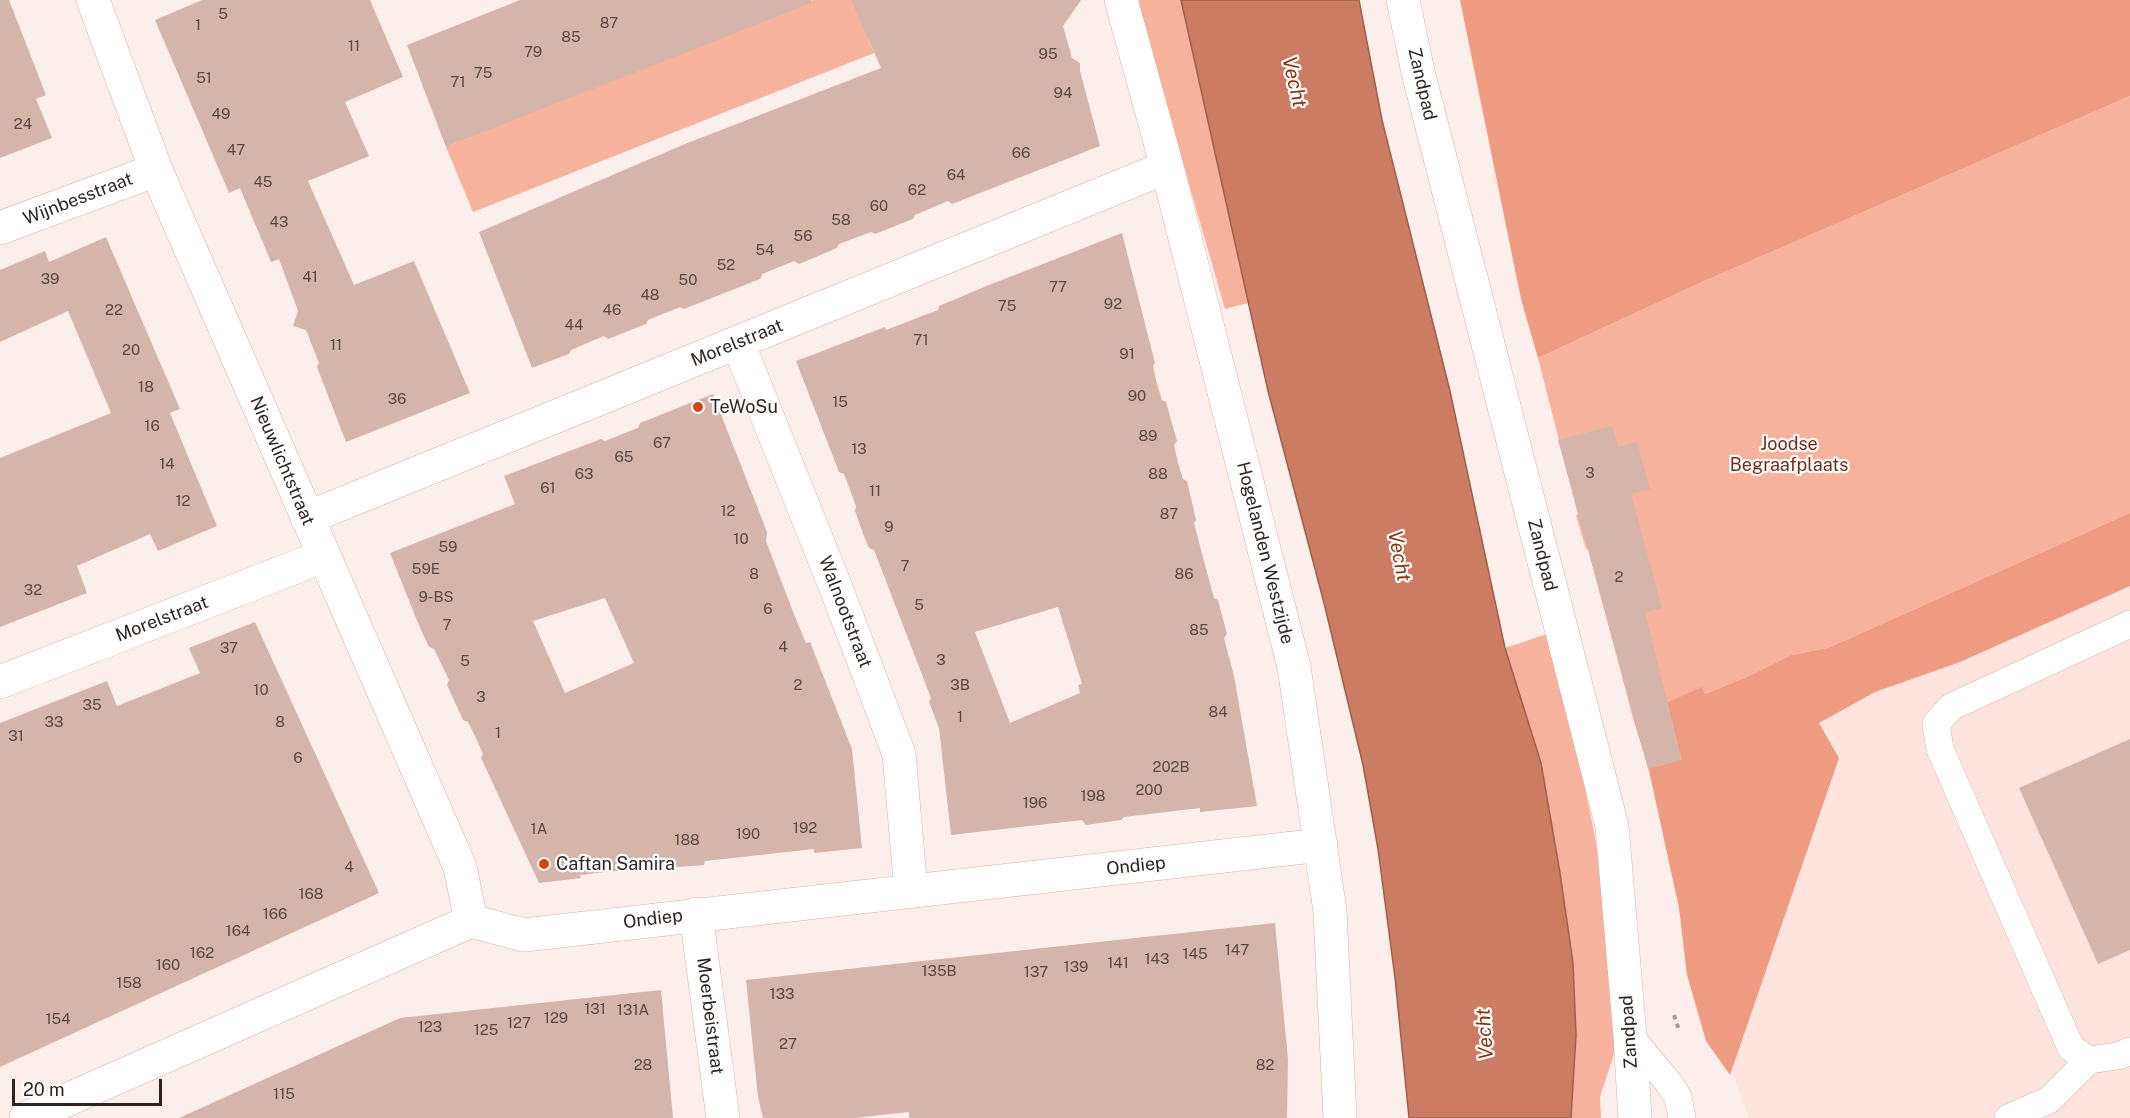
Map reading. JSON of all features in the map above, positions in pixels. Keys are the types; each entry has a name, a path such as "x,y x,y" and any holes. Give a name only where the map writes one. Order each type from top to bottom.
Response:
{"street":[{"name":"Nieuwlichtstraat","path":"93,0 156,170 460,867 471,921"},
{"name":"Hogelanden Westzijde","path":"1121,0 1167,167 1294,668 1330,911 1340,1118"},
{"name":"Zandpad","path":"1403,0 1421,83 1612,826 1635,1118"},
{"name":"Morelstraat","path":"306,518 1167,167"},
{"name":"Wijnbesstraat","path":"0,228 156,170"},
{"name":"Walnootstraat","path":"738,343 836,588 899,754 911,891"},
{"name":"Morelstraat","path":"0,682 324,556"},
{"name":"Ondiep","path":"471,921 524,935 1321,845"},
{"name":"Moerbeistraat","path":"696,914 723,1118"},
{"path":"26,1118 471,921"}],"lane":[{"path":"2130,624 1951,707 1936,724 1940,749 2071,1048 2089,1059 2118,1056 2130,1051"},
{"path":"1630,1036 1678,1097 1682,1118"},
{"path":"2008,1118 2049,1100 2089,1059"}],"shaded area":[{"path":"1460,0 2130,0 2130,96 1702,282 1538,358 1521,299"},
{"path":"2130,513 2130,1118 1749,1118 1732,1072 1735,959 1702,687 1705,694 1747,677 1791,655 1828,648"},
{"path":"2130,513 2130,586 1960,662 1875,692 1819,723 1839,758 1730,1075 1706,1041 1687,975 1679,908 1648,766 1633,718 1702,687 1705,694 1747,677 1791,655 1828,648"}],"green space":[{"path":"813,0 915,0 881,34 868,39 874,53 473,212 446,147"},
{"path":"1136,0 1181,0 1248,303 1225,309"},
{"name":"Joodse Begraafplaats","path":"2130,96 2130,513 1828,648 1791,655 1747,677 1705,694 1702,688 1633,718 1588,549 1586,549 1576,515 1578,514 1538,358 1702,282"},
{"path":"1547,634 1573,730 1595,837 1617,994 1614,1054 1600,1097 1601,1118 1571,1118 1576,1035 1560,873 1541,763 1505,648"}],"water":[{"name":"Vecht","path":"1181,0 1359,0 1382,120 1450,391 1505,648 1541,763 1573,963 1576,1035 1571,1118 1409,1118 1395,978 1378,849 1363,765 1324,603 1268,391"}],"building":[{"path":"0,0 9,0 46,95 36,99 52,138 0,158"},
{"path":"202,0 370,0 403,77 345,102 369,156 308,181 354,285 414,261 470,393 346,442 317,367 319,363 306,330 293,326 298,311 279,259 271,262 240,188 229,193 155,20"},
{"path":"520,0 811,0 811,3 446,147 407,45"},
{"path":"851,0 1081,0 1063,26 1072,58 1080,63 1080,71 1100,146 952,204 948,201 915,215 913,219 875,234 871,232 839,244 837,248 799,264 794,261 762,274 760,279 684,309 680,307 608,339 604,336 571,350 569,354 532,368 479,232 685,144 881,68"},
{"path":"1122,233 1155,363 1153,366 1157,384 1162,400 1166,402 1177,441 1174,445 1178,463 1183,479 1187,481 1196,520 1194,523 1214,598 1218,600 1227,634 1224,638 1234,676 1257,806 1200,812 1200,808 1124,817 1121,820 1086,825 1082,820 951,835 939,728 929,702 931,698 874,550 869,548 864,536 844,474 839,472 796,361 885,327 886,330 938,310 939,306","holes":["1058,607 1082,684 1078,685 1080,693 1010,723 975,632"]},
{"path":"106,237 180,409 170,413 217,526 158,551 150,534 77,566 87,593 0,627 0,458 111,413 68,311 0,342 0,270 45,251 49,262"},
{"path":"713,394 767,532 766,541 795,617 806,643 810,642 852,749 862,848 814,853 814,849 705,861 705,859 704,865 678,867 674,864 580,875 581,878 539,883 481,758 483,754 475,736 468,722 463,720 447,685 449,680 434,649 429,647 418,623 390,553 515,504 504,476 601,439 605,441 638,428 640,423","holes":["605,598 634,663 565,693 533,621"]},
{"path":"1612,426 1618,447 1637,442 1650,489 1631,494 1662,608 1645,612 1682,760 1648,769 1558,440"},
{"path":"255,622 379,893 0,1067 0,723 107,681 117,706 200,673 189,648"},
{"path":"2130,739 2130,950 2098,964 2019,788"},
{"path":"1275,923 1288,1059 1287,1118 909,1118 909,1112 855,1118 763,1118 758,1097 746,980"},
{"path":"661,990 673,1118 179,1118 400,1018"}],"place":[{"name":"TeWoSu","path":"698,407"},
{"name":"Caftan Samira","path":"544,864"}]}
